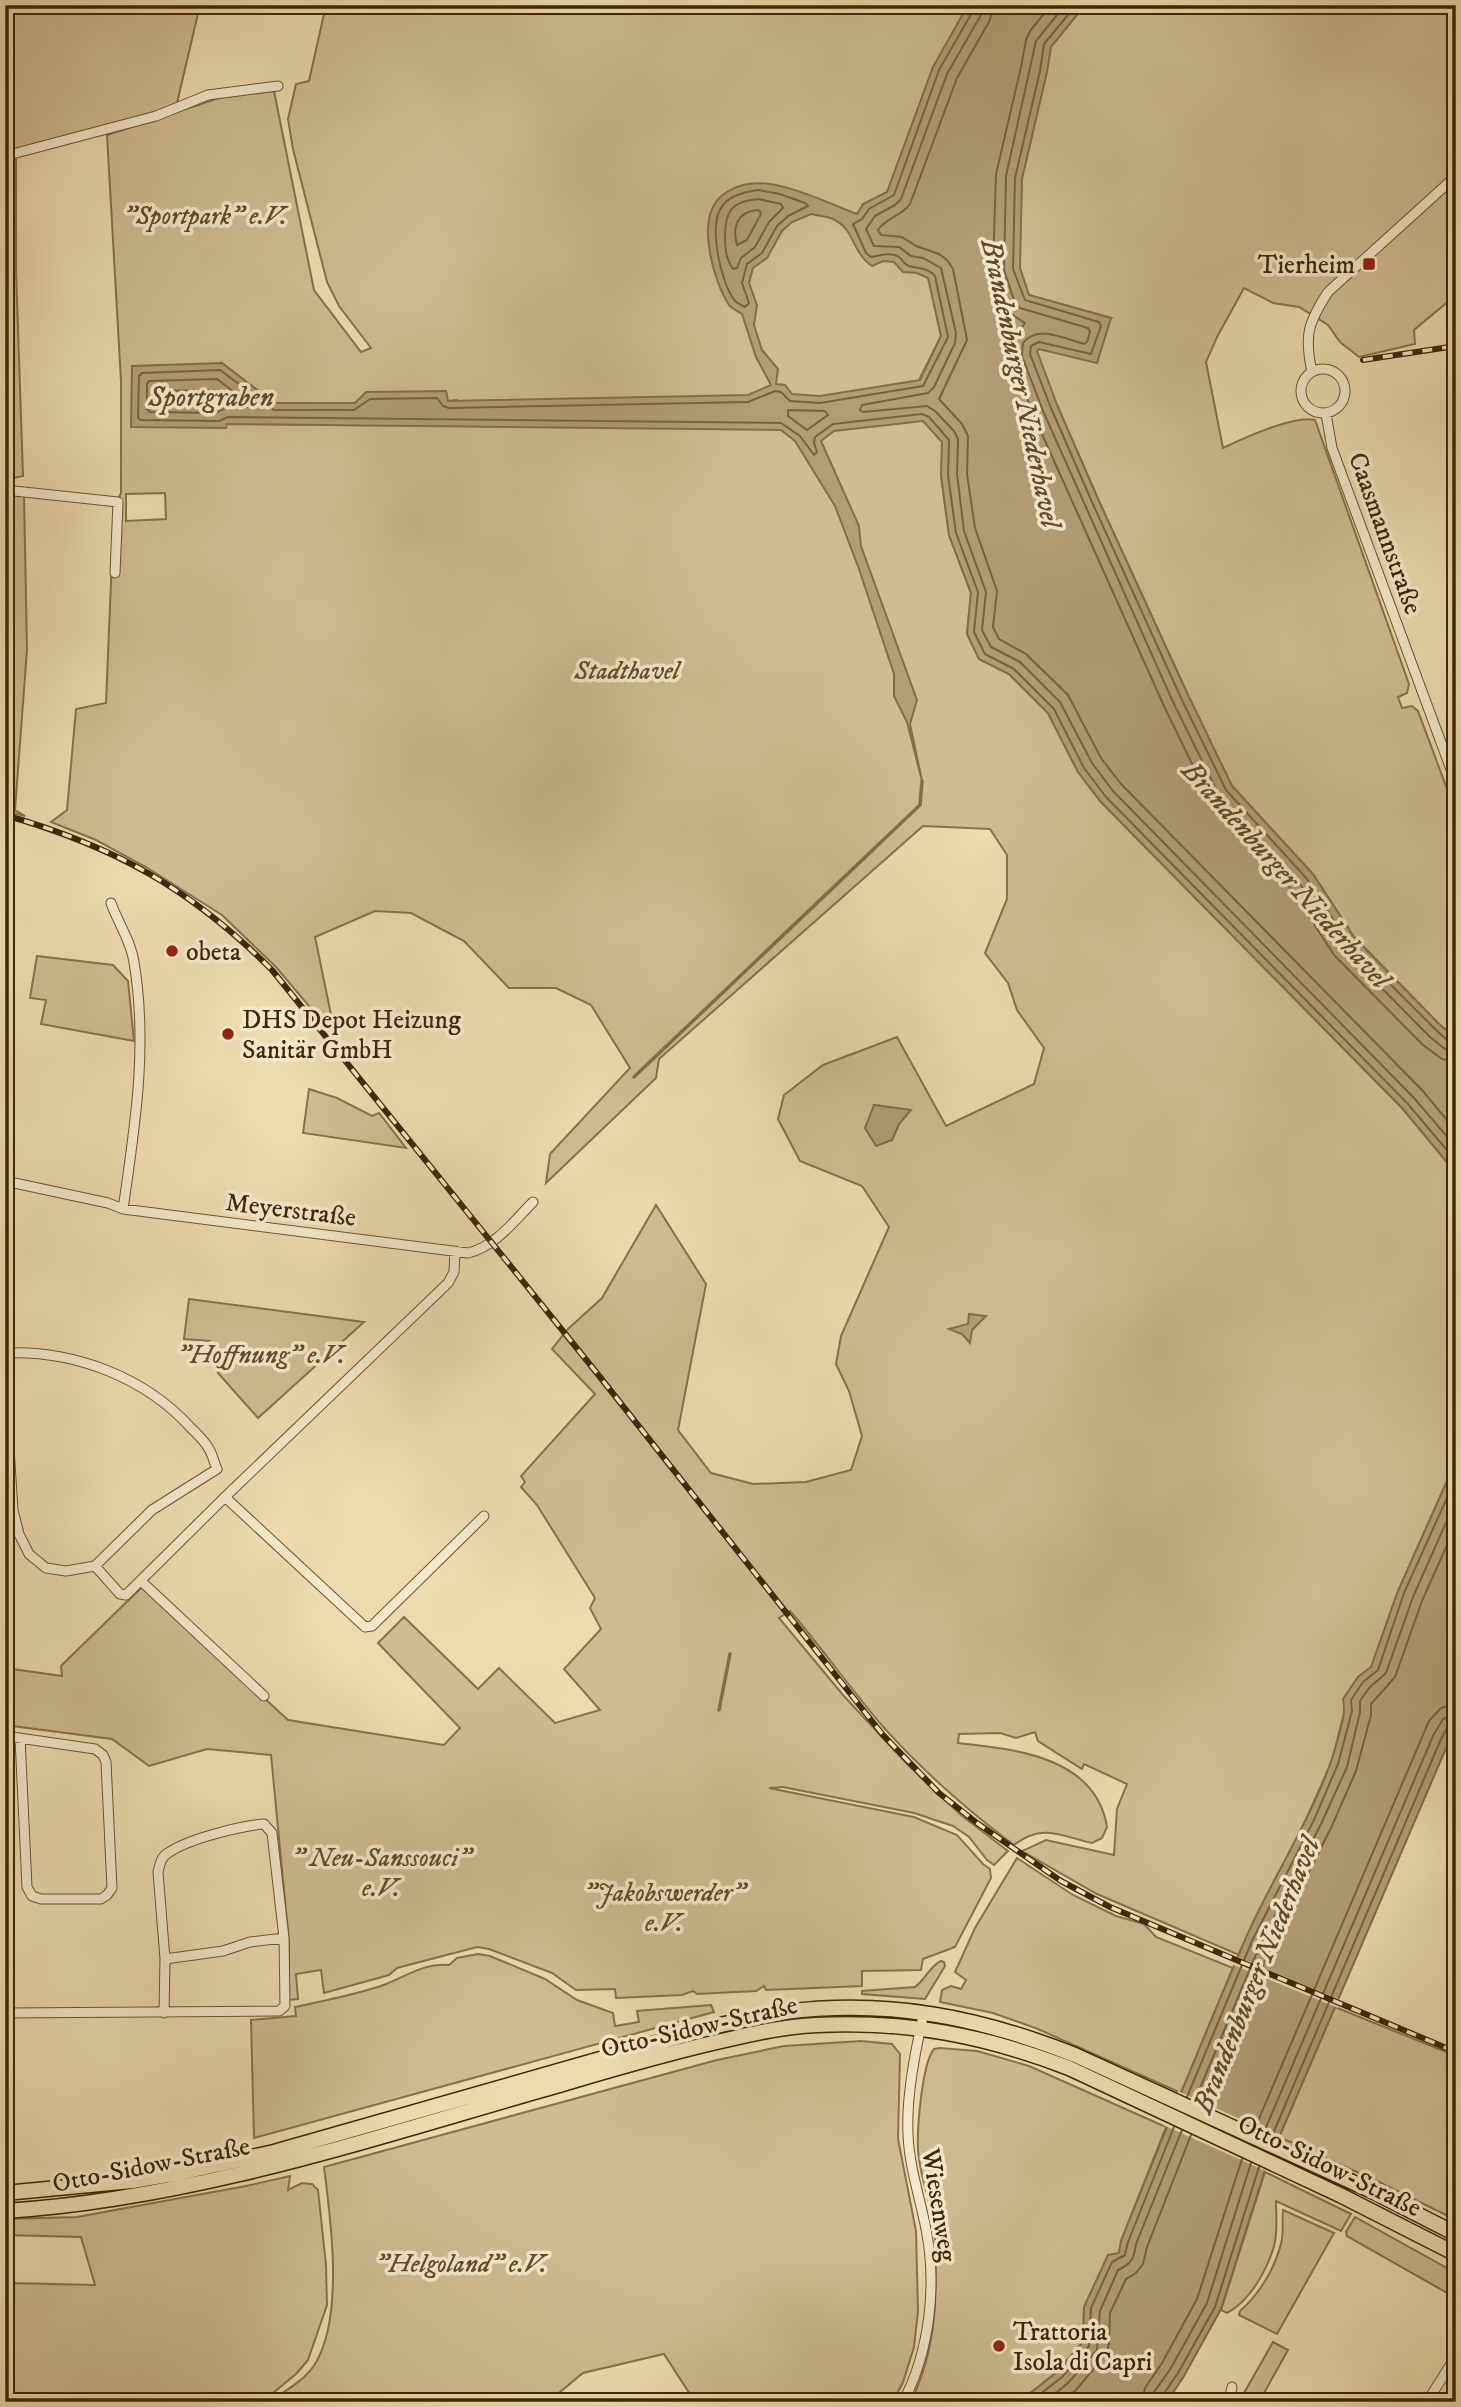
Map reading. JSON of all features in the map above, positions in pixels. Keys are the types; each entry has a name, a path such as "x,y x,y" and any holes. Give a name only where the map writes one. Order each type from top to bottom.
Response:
{"main road":[{"name":"Otto-Sidow-Straße","path":"5,2193 180,2174 274,2152 716,2026 785,2012 884,2008 977,2022 1075,2055 1157,2101"},
{"name":"Otto-Sidow-Straße","path":"5,2211 41,2209 193,2185 279,2164 694,2047 781,2028 883,2025 978,2038 1023,2051 1157,2101 1292,2163 1456,2254"},
{"name":"Otto-Sidow-Straße","path":"1292,2163 1374,2192 1456,2234"}],"street":[{"path":"5,156 156,116 223,91 278,86"},
{"path":"1312,372 1308,345 1313,316 1328,292 1456,176"},
{"path":"1322,369 1331,370 1340,376 1345,384 1346,394 1343,403 1336,410 1326,414 1312,411 1302,399 1302,383 1312,372 1322,369"},
{"name":"Caasmannstraße","path":"1326,414 1332,448 1456,783"},
{"path":"5,490 118,502 115,573"},
{"path":"111,902 129,942 134,961 141,1046 140,1084 122,1209"},
{"name":"Meyerstraße","path":"5,1181 108,1203 122,1209 468,1253 481,1250 533,1202"},
{"path":"95,1566 120,1594 126,1595 448,1283 454,1272 455,1251"},
{"path":"5,1353 29,1352 86,1363 133,1381 185,1421 209,1447 217,1469 152,1510 95,1566 66,1571 46,1568 29,1554 22,1541 13,1510 5,1385"},
{"path":"225,1497 365,1627 372,1626 394,1606 398,1598 484,1516"},
{"path":"141,1581 264,1696"},
{"path":"5,1736 20,1738 95,1749 103,1755 106,1762 112,1888 101,1899 41,1899 33,1896 27,1886 20,1738"},
{"path":"5,2013 164,2013 279,2011 285,2006 284,1938 272,1833 264,1824 203,1838 168,1853 161,1859 158,1872 165,1959 164,2013"},
{"path":"165,1959 223,1951 250,1942 284,1938"},
{"name":"Wiesenweg","path":"903,2402 923,2350 929,2313 927,2232 908,2134 911,2091 924,2012"},
{"path":"1447,2402 1429,2399 1456,2356"},
{"path":"1229,2402 1232,2387"}],"green space":[{"path":"5,5 200,5 177,103 157,112 5,153"},
{"path":"326,5 1456,5 1456,295 1414,330 1415,344 1359,357 1340,342 1328,325 1299,307 1273,303 1244,288 1206,362 1223,448 1282,424 1315,420 1409,684 1407,693 1398,697 1402,708 1412,706 1418,711 1456,813 1456,1038 1354,937 1313,874 1232,786 1188,695 1098,499 1036,350 1111,318 1029,295 929,278 941,336 920,378 943,442 941,475 949,535 971,593 967,633 979,659 1009,674 1048,713 1078,772 1101,802 1403,1109 1451,1167 1456,1177 1456,1461 1398,1591 1371,1668 1358,1677 1345,1709 1332,1761 1239,1955 1097,1894 1022,1851 1046,1840 1114,1855 1117,1809 1127,1784 1084,1764 1082,1769 1038,1741 1035,1732 1016,1738 1000,1733 959,1734 958,1743 1004,1749 1050,1761 1070,1771 1087,1785 1100,1804 1107,1827 1102,1838 1092,1843 1043,1833 1024,1838 1014,1845 946,1790 900,1745 790,1611 779,1618 843,1695 907,1764 962,1816 1008,1851 994,1865 969,1837 953,1826 914,1813 783,1787 769,1788 914,1817 957,1835 990,1869 991,1878 955,1947 923,1959 921,1970 862,1971 862,1986 766,1990 764,1986 756,1991 697,1994 693,1991 682,1995 616,1998 615,1989 576,1990 552,1973 477,1947 397,1968 389,1975 324,1993 321,1970 296,1974 298,1999 289,2000 289,1942 271,1755 207,1749 149,1766 112,1739 5,1725 5,1668 62,1676 61,1666 143,1586 288,1720 444,1745 460,1728 378,1643 404,1617 478,1689 499,1668 555,1723 600,1710 564,1669 601,1629 590,1608 595,1598 537,1505 521,1487 525,1482 521,1476 595,1394 552,1349 568,1329 602,1298 656,1205 706,1284 678,1430 711,1473 753,1484 806,1482 851,1470 862,1436 849,1391 836,1364 841,1336 889,1227 862,1186 800,1161 778,1119 784,1095 823,1065 897,1037 946,1126 1034,1084 1044,1048 1017,1010 1008,983 985,953 1007,899 1007,855 990,829 923,826 659,1059 656,1078 546,1183 550,1154 630,1068 591,1005 556,988 509,988 464,941 411,913 375,911 315,937 334,1029 330,1031 276,967 222,915 146,867 96,840 51,822 67,810 76,709 106,703 114,509 121,493 121,381 107,135 225,96 274,91 314,290 361,352 371,348 339,306 327,282 293,149 288,119 296,84 309,81","holes":["222,363 274,403 355,403 446,391 447,401 457,400 457,426 227,424","165,493 166,519 126,521 126,494","874,1105 910,1110 899,1124 892,1140"]},
{"path":"16,156 16,270 23,476 5,480 5,159"},
{"path":"24,495 27,650 15,810 25,816 5,811 5,496"},
{"path":"37,956 113,965 128,981 134,1041 41,1024 46,1000 30,998"},
{"path":"309,1089 337,1098 372,1116 379,1113 406,1148 303,1133"},
{"name":"\"Hoffnung\" e.V.","path":"189,1299 364,1322 258,1418 218,1373 210,1341 184,1339"},
{"path":"1017,1858 1073,1895 1116,1916 1144,1924 1156,1937 1233,1968 1181,2093 1038,2029 993,2013 940,2002 942,1990 951,1986 961,1989 966,1980 955,1972 975,1928"},
{"path":"478,1954 490,1956 545,1979 577,2000 613,2013 615,2026 639,2022 637,2011 711,2005 714,2012 254,2138 251,2020 296,2016 295,2007 370,1989 423,1968 449,1965 457,1958"},
{"path":"941,1961 945,1966 925,1999 862,1994 862,1991 915,1987"},
{"path":"1335,2007 1456,2056 1456,2220 1279,2137"},
{"name":"\"Helgoland\" e.V.","path":"861,2041 892,2044 900,2054 898,2139 916,2231 918,2311 914,2347 903,2382 893,2402 695,2402 664,2354 583,2373 548,2402 269,2402 311,2370 324,2344 330,2321 332,2241 324,2167 717,2060 784,2046"},
{"path":"934,2049 977,2051 1029,2066 1166,2127 1121,2241 1119,2253 1084,2307 1083,2342 1057,2372 1019,2402 911,2402 926,2360 934,2319 935,2233 919,2160 918,2140 926,2068"},
{"path":"1265,2172 1351,2214 1341,2231 1276,2201 1275,2241 1267,2265 1250,2293 1227,2313 1221,2310"},
{"path":"290,2176 288,2190 302,2183 312,2184 318,2190 326,2265 327,2305 308,2360 296,2374 262,2402 20,2402 5,2386 5,2288 10,2283 95,2285 81,2237 5,2235 5,2219 77,2217"},
{"path":"1283,2210 1334,2233 1277,2334 1239,2315 1260,2289 1275,2262 1282,2240"},
{"path":"1355,2217 1456,2273 1456,2298 1347,2236 1346,2232"},
{"path":"1273,2342 1288,2350 1259,2402 1239,2402"}],"water":[{"path":"968,5 1085,5 1051,47 1022,179 1020,268 1029,295 1111,318 1097,363 1039,349 1037,351 1098,499 1232,786 1313,874 1354,937 1456,1038 1456,1177 1451,1167 1403,1109 1101,802 1078,772 1048,713 1009,674 979,659 967,634 971,593 949,535 941,475 942,442 923,421 834,431 821,441 859,526 861,546 917,700 910,724 922,781 907,722 894,696 894,674 835,506 795,441 781,430 227,424 226,428 131,427 132,366 222,363 274,403 355,403 366,392 446,391 448,401 748,395 771,385 756,357 742,314 729,305 718,283 708,239 708,225 716,202 739,186 770,184 801,192 857,214 863,204 887,192 933,67","holes":["811,214 831,218 846,229 860,254 872,266 883,261 894,262 903,272 917,273 928,278 941,336 920,380 820,396 792,394 785,385 776,384 778,369 762,350 754,325 757,305 749,283 753,268 767,258 782,231 792,222"]},
{"path":"874,1105 911,1110 899,1124 892,1140 876,1146 865,1128"},
{"path":"969,1314 986,1316 972,1330 970,1343 962,1334 949,1329 968,1324"},
{"name":"Brandenburger Niederhavel","path":"1456,1461 1456,1725 1265,2170 1221,2309 1167,2402 1019,2402 1057,2372 1083,2342 1084,2307 1108,2255 1119,2253 1121,2241 1244,1942 1309,1815 1331,1762 1344,1713 1343,1699 1358,1677 1371,1667 1398,1591"}],"pier":[{"path":"1235,1956 1341,2000 1338,2008 1231,1964"},
{"path":"1178,2091 1282,2138 1268,2172 1163,2125"}],"waterway":[{"path":"634,1077 920,805 922,781"},
{"path":"719,1710 730,1654"}],"railway":[{"path":"1363,360 1456,346"},
{"path":"5,815 82,841 150,874 212,916 272,970 596,1372 883,1735 939,1793 977,1823 1061,1881 1110,1907 1456,2052"}],"place":[{"name":"Tierheim","path":"1369,264"},
{"name":"obeta","path":"172,951"},
{"name":"DHS Depot Heizung Sanitär GmbH","path":"228,1034"},
{"name":"Trattoria Isola di Capri","path":"999,2346"}],"park label":[{"name":"\"Sportpark\" e.V.","path":"205,215"},
{"name":"Stadthavel","path":"627,670"},
{"name":"\" Neu-Sanssouci\" e.V.","path":"381,1872"},
{"name":"\"Jakobswerder\" e.V.","path":"664,1907"}],"water label":[{"name":"Sportgraben","path":"211,396"}]}
